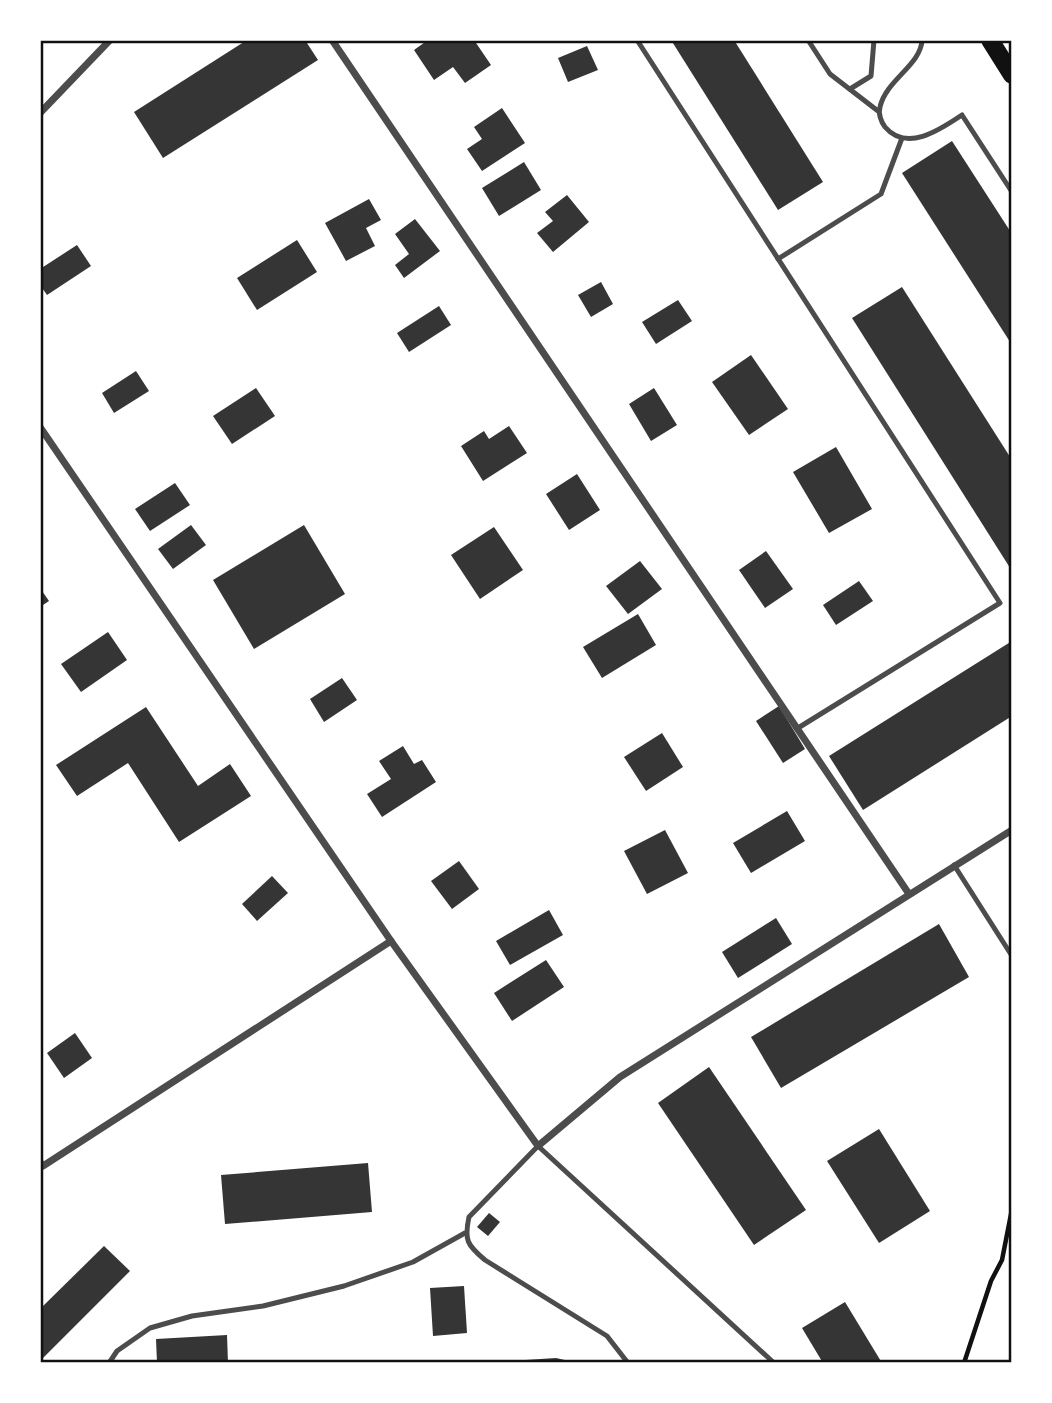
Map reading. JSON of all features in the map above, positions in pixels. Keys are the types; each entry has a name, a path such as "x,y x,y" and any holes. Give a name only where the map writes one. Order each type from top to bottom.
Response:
{"main road":[{"path":"990,40 1012,75"}],"street":[{"path":"40,113 110,40"},
{"path":"332,40 909,894"},
{"path":"40,427 390,941 538,1146 620,1077 1012,830"},
{"path":"42,1164 390,941"}],"lane":[{"path":"637,40 1000,603 798,728"},
{"path":"808,40 830,74 878,111 883,125 902,138 919,138 936,132 962,115 1012,192"},
{"path":"850,89 871,76 874,40"},
{"path":"878,111 886,89 911,64 922,40"},
{"path":"778,259 881,194 902,138"},
{"path":"954,865 1012,956"},
{"path":"628,1363 607,1336 470,1247 465,1233 470,1217 538,1146 774,1363"},
{"path":"109,1363 117,1351 150,1328 192,1316 263,1306 344,1286 413,1262 465,1233"}],"path":[{"path":"964,1363 991,1281 1002,1259 1012,1209"}],"building":[{"path":"247,40 305,40 318,60 163,158 134,112"},
{"path":"428,40 474,40 491,65 465,83 453,67 434,80 414,50"},
{"path":"671,40 734,40 823,182 778,210"},
{"path":"587,46 598,70 568,82 558,58"},
{"path":"502,108 525,143 482,171 467,149 482,139 474,127"},
{"path":"952,141 1012,234 1012,345 902,173"},
{"path":"524,162 541,190 499,216 482,188"},
{"path":"567,195 589,222 553,252 537,233 553,221 545,212"},
{"path":"369,199 381,220 366,228 375,246 346,261 325,223"},
{"path":"415,219 440,251 404,278 395,265 409,254 395,234"},
{"path":"297,240 317,272 257,310 237,278"},
{"path":"77,245 91,266 47,295 40,285 40,269"},
{"path":"601,282 613,304 591,317 578,295"},
{"path":"902,287 1012,460 1012,571 852,318"},
{"path":"678,300 692,321 656,344 642,322"},
{"path":"439,306 451,325 409,352 397,333"},
{"path":"751,355 788,409 749,435 712,382"},
{"path":"136,371 149,391 114,413 102,393"},
{"path":"256,388 275,416 232,444 213,416"},
{"path":"654,388 677,425 651,441 629,404"},
{"path":"509,426 527,453 483,481 461,446 484,431 489,439"},
{"path":"836,447 872,509 829,533 793,472"},
{"path":"577,474 600,510 569,530 546,494"},
{"path":"175,483 190,505 150,531 135,509"},
{"path":"191,525 206,545 173,569 158,549"},
{"path":"304,525 345,594 254,649 213,580"},
{"path":"494,527 523,570 480,599 451,555"},
{"path":"766,551 793,589 765,608 739,570"},
{"path":"640,561 662,589 628,614 606,586"},
{"path":"859,581 873,601 836,625 823,605"},
{"path":"40,588 49,601 40,607"},
{"path":"638,614 656,645 602,678 583,647"},
{"path":"108,632 127,660 81,692 61,664"},
{"path":"1012,641 1012,716 863,810 829,756"},
{"path":"342,678 357,700 324,722 310,699"},
{"path":"779,706 805,749 783,763 756,721"},
{"path":"146,707 198,786 230,764 251,796 179,842 128,763 77,796 56,765"},
{"path":"662,733 683,767 646,791 624,757"},
{"path":"403,746 414,764 422,760 436,782 382,817 367,794 391,779 379,761"},
{"path":"787,811 805,841 751,873 733,843"},
{"path":"665,830 688,873 647,894 624,851"},
{"path":"459,861 479,889 452,909 431,881"},
{"path":"272,876 288,893 257,921 242,904"},
{"path":"549,910 563,935 510,965 496,941"},
{"path":"776,918 792,944 738,978 722,952"},
{"path":"939,924 969,977 781,1088 751,1037"},
{"path":"546,960 564,987 512,1021 494,993"},
{"path":"75,1033 92,1058 64,1078 47,1053"},
{"path":"709,1067 806,1210 754,1245 658,1103"},
{"path":"879,1129 930,1211 879,1243 827,1161"},
{"path":"368,1163 372,1212 225,1224 221,1175"},
{"path":"489,1213 500,1222 488,1236 477,1227"},
{"path":"104,1246 130,1271 42,1359 40,1309"},
{"path":"464,1286 467,1333 433,1336 430,1288"},
{"path":"845,1302 882,1363 823,1363 802,1328"},
{"path":"227,1335 228,1363 157,1363 156,1339"},
{"path":"556,1358 578,1363 510,1363 510,1361"}]}
